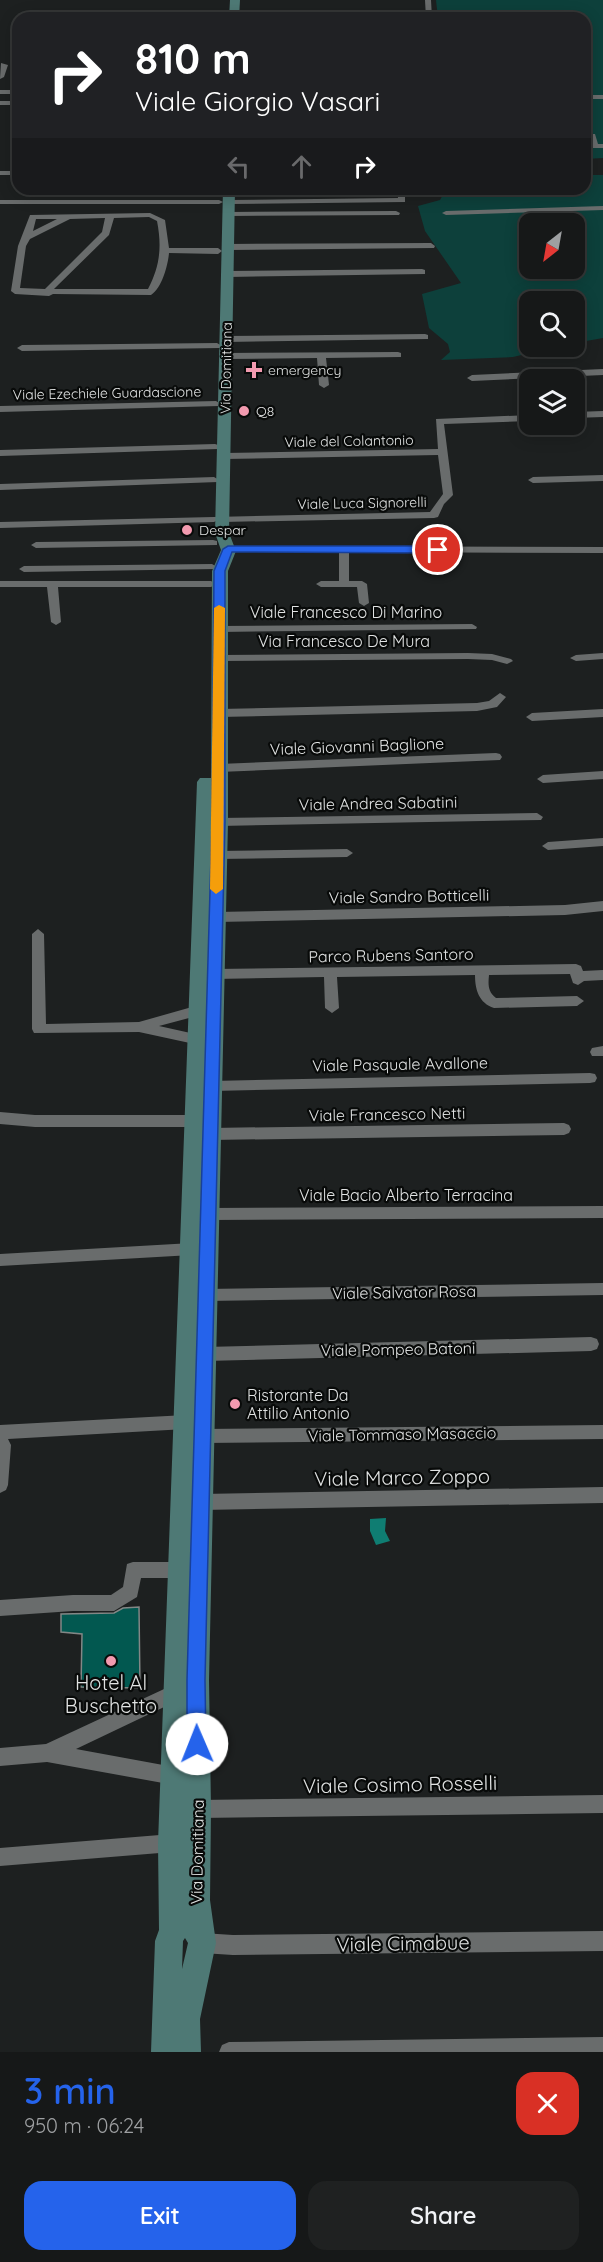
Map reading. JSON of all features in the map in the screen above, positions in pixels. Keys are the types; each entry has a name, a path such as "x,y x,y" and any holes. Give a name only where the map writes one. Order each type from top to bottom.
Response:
{"main road":[{"name":"Via Domitiana","path":"186,2052 189,1940 172,1843 181,1570 194,1429 204,1354 206,1295 208,1214 198,1040 218,555 222,533 218,519 214,480 219,452 216,404 223,347 225,199"},
{"name":"Via Domitiana","path":"218,519 223,347 228,274 223,249"},
{"name":"Via Domitiana","path":"166,2052 196,1900 198,1809 196,1680 202,1502 194,1429 192,1249 203,1128 212,1086 219,822 220,571 218,555"}],"street":[{"path":"0,77 4,65"},
{"path":"0,202 31,199 402,200 402,195"},
{"path":"225,199 396,213"},
{"path":"446,213 603,208"},
{"path":"27,237 69,216"},
{"path":"49,292 50,287 106,233 110,216"},
{"path":"110,216 158,217 161,220 168,250 151,292 15,291 22,246 33,217 110,216"},
{"path":"168,250 431,246"},
{"path":"228,274 422,272"},
{"path":"22,348 223,347 425,337"},
{"path":"223,347 321,355 398,355"},
{"path":"321,355 324,385"},
{"path":"472,378 603,372"},
{"name":"Viale Ezechiele Guardascione","path":"0,409 216,404"},
{"path":"585,415 603,414"},
{"path":"443,452 439,422 519,418"},
{"name":"Viale del Colantonio","path":"0,453 443,452"},
{"name":"Viale Luca Signorelli","path":"218,519 434,515 440,502 448,495 443,452"},
{"path":"533,480 603,478"},
{"path":"0,487 214,480"},
{"path":"0,525 218,519"},
{"path":"36,545 218,555"},
{"path":"344,549 344,584"},
{"path":"24,569 218,555 344,549 603,550"},
{"path":"0,584 52,584 218,555"},
{"path":"52,584 56,622"},
{"path":"321,585 362,584 364,603"},
{"name":"Viale Francesco Di Marino","path":"219,629 472,627"},
{"name":"Via Francesco De Mura","path":"219,658 468,656 492,657 507,661"},
{"path":"576,658 603,656"},
{"path":"219,713 477,707 494,704 500,697"},
{"path":"532,717 603,713"},
{"name":"Viale Giovanni Baglione","path":"219,768 496,757"},
{"path":"543,779 603,776"},
{"name":"Viale Andrea Sabatini","path":"219,822 537,817"},
{"path":"549,846 603,842"},
{"path":"217,855 347,853"},
{"name":"Viale Sandro Botticelli","path":"216,917 565,910 603,906"},
{"path":"38,934 39,1029 139,1027 198,1040"},
{"path":"482,971 576,969 580,978 603,975"},
{"name":"Parco Rubens Santoro","path":"214,974 482,971 483,992 486,999 494,1003 577,1001"},
{"path":"330,972 332,1008"},
{"path":"139,1027 199,1010"},
{"name":"Viale Pasquale Avallone","path":"212,1086 590,1078"},
{"name":"Viale Francesco Netti","path":"0,1118 203,1128 564,1129"},
{"name":"Viale Bacio Alberto Terracina","path":"208,1214 603,1212"},
{"path":"0,1260 192,1249"},
{"name":"Viale Salvator Rosa","path":"206,1295 603,1289"},
{"name":"Viale Pompeo Batoni","path":"204,1354 591,1344"},
{"name":"Viale Tommaso Masaccio","path":"0,1432 194,1429 603,1432"},
{"path":"0,1439 3,1445 0,1485"},
{"name":"Viale Marco Zoppo","path":"202,1502 603,1495"},
{"path":"0,1608 114,1603 131,1591 133,1570 181,1570"},
{"path":"47,1753 177,1692"},
{"path":"0,1757 47,1753 174,1776"},
{"name":"Viale Cosimo Rosselli","path":"198,1809 603,1804"},
{"path":"0,1857 172,1843"},
{"name":"Viale Cimabue","path":"189,1940 233,1945 603,1941"},
{"path":"229,2052 603,2047"}],"shaded area":[{"path":"436,0 603,0 603,158 591,159 591,12 437,12"},
{"path":"591,175 603,175 603,338 585,341 585,291 519,291 519,356 441,360 450,352 448,344 429,328 422,294 461,283 425,231 418,206 440,200 443,195 591,195"},
{"path":"386,1518 385,1531 390,1541 376,1545 370,1531 370,1519"}],"building":[{"name":"Hotel Al Buschetto","path":"139,1607 140,1688 81,1687 82,1634 61,1632 61,1614 114,1613 123,1608"}],"slow traffic":[{"path":"216,889 219,822 219,608"}],"place":[{"name":"emergency","path":"254,370"},
{"name":"Q8","path":"244,411"},
{"name":"Despar","path":"187,530"},
{"name":"Ristorante Da Attilio Antonio","path":"235,1404"},
{"name":"Hotel Al Buschetto","path":"111,1661"}],"route":[{"path":"197,1744 196,1680 219,822 220,571 228,549 438,550"}]}
